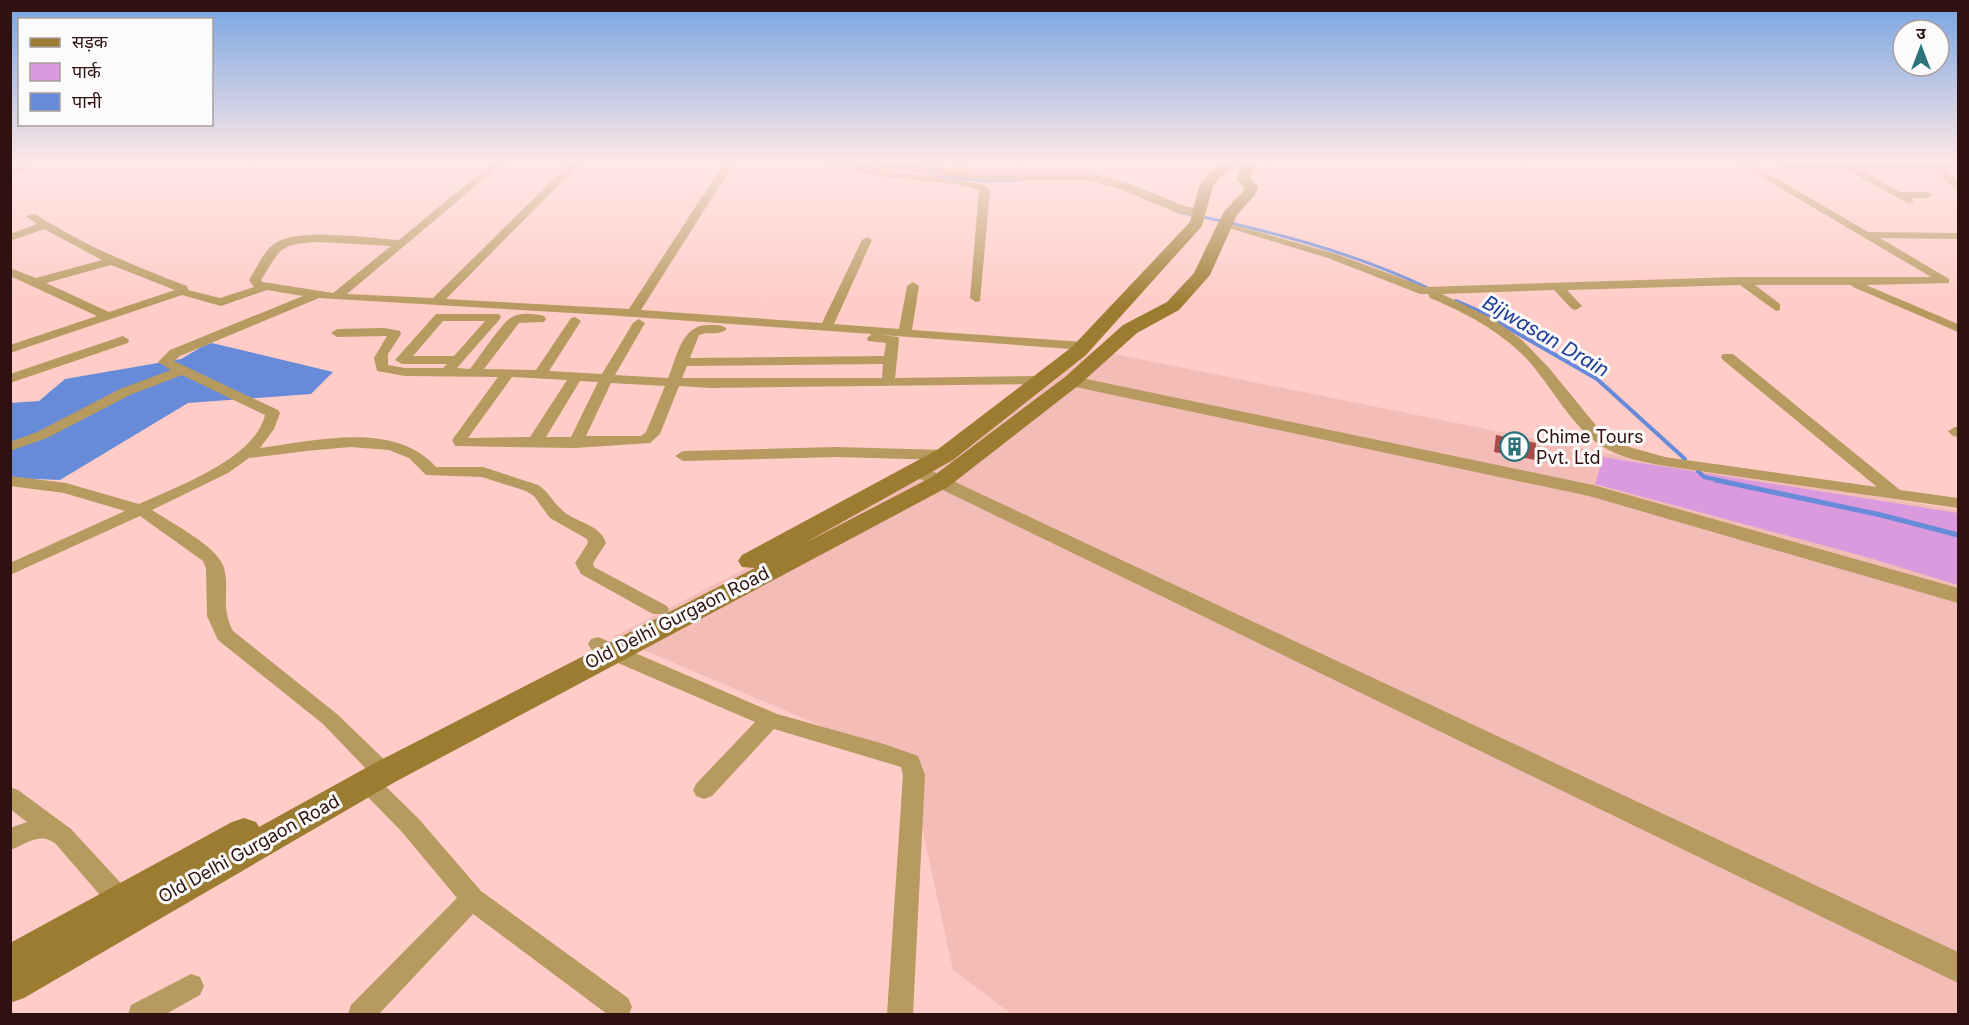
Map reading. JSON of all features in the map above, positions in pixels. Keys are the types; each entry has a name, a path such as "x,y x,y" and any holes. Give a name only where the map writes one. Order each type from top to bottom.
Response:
{"main road":[{"name":"Old Delhi Gurgaon Road","path":"605,648 660,610 935,470 1040,380 1084,346 1197,223 1199,211"},
{"name":"Old Delhi Gurgaon Road","path":"10,963 121,901 374,772 935,470 1075,378 1131,329 1173,306 1202,275 1232,211"},
{"path":"1127,300 1149,299 1158,308 1155,316"},
{"name":"Old Delhi Gurgaon Road","path":"10,985 374,772"}],"street":[{"path":"336,297 439,211"},
{"path":"435,303 527,211"},
{"path":"575,442 636,318 700,211"},
{"path":"976,298 983,211"},
{"path":"1186,211 1198,215"},
{"path":"1825,211 1945,281 1959,286"},
{"path":"31,216 64,238 112,261 182,288 180,291"},
{"path":"1226,223 1332,256 1480,315 1521,344 1591,428 1605,442 1618,448 1645,458 1959,502"},
{"path":"10,238 45,225"},
{"path":"1867,235 1959,236"},
{"path":"400,243 316,239 282,243 255,280 267,286 336,297 636,318 827,326 1084,346"},
{"path":"827,326 867,240"},
{"path":"36,282 112,261"},
{"path":"12,272 108,316"},
{"path":"1424,291 1743,281 1945,281"},
{"path":"1743,281 1776,308"},
{"path":"1851,282 1959,328"},
{"path":"10,349 180,291 221,302 267,286"},
{"path":"905,332 914,286"},
{"path":"1558,288 1576,306"},
{"path":"10,570 141,510 227,466 245,454 267,428 273,413 165,363 175,353 318,295"},
{"path":"447,372 458,360 495,316 440,316 402,360 458,360"},
{"path":"474,373 518,319 575,321 636,318 701,328 889,339 893,343 888,382"},
{"path":"540,375 575,321"},
{"path":"507,373 459,442 637,442 651,437 675,383 693,333 701,328"},
{"path":"337,333 392,333 394,337 380,355 379,361 382,368 405,372 507,373 675,383 1040,380"},
{"path":"10,379 123,340"},
{"path":"85,353 103,362"},
{"path":"1728,357 1895,494"},
{"path":"682,362 891,360"},
{"path":"10,447 42,435 116,396 181,371"},
{"path":"29,373 44,383"},
{"path":"535,442 575,378"},
{"path":"1075,378 1574,481 1959,589"},
{"path":"1075,378 1593,491 1959,596"},
{"path":"245,454 354,443 386,444 414,454 432,472 483,472 532,488 540,493 556,514 595,536 597,543 584,563 587,570 660,610"},
{"path":"683,456 836,452 935,470 1959,968"},
{"path":"10,481 66,488 141,510 210,558 215,568 216,616 225,635 330,719 374,772 410,825 472,899 619,1007"},
{"path":"605,648 770,720 884,752 910,762 914,775 900,1014"},
{"path":"704,790 770,720"},
{"path":"10,796 63,836 121,901"},
{"path":"10,840 38,828 52,828"},
{"path":"361,1014 472,899"},
{"path":"141,1014 191,986"}],"shaded area":[{"path":"1094,350 1610,454 1958,510 1958,1014 1011,1014 953,970 908,763 613,637 778,552 950,456"}],"green space":[{"path":"1603,457 1958,513 1958,585 1863,556 1595,484"}],"water":[{"path":"212,343 333,372 311,394 188,403 60,480 11,478 10,403 39,401 65,379 181,359"}],"building":[{"name":"Chime Tours Pvt. Ltd","path":"1496,435 1536,443 1535,460 1494,452"}],"waterway":[{"name":"Bijwasan Drain","path":"1179,212 1242,226 1337,252 1428,288"},
{"name":"Bijwasan Drain","path":"1456,301 1479,311 1597,379 1685,459"},
{"name":"Bijwasan Drain","path":"1698,471 1704,477 1723,481"},
{"name":"Bijwasan Drain","path":"1716,480 1881,515 1958,535"}],"place":[{"name":"Chime Tours Pvt. Ltd","path":"1515,447"}]}
